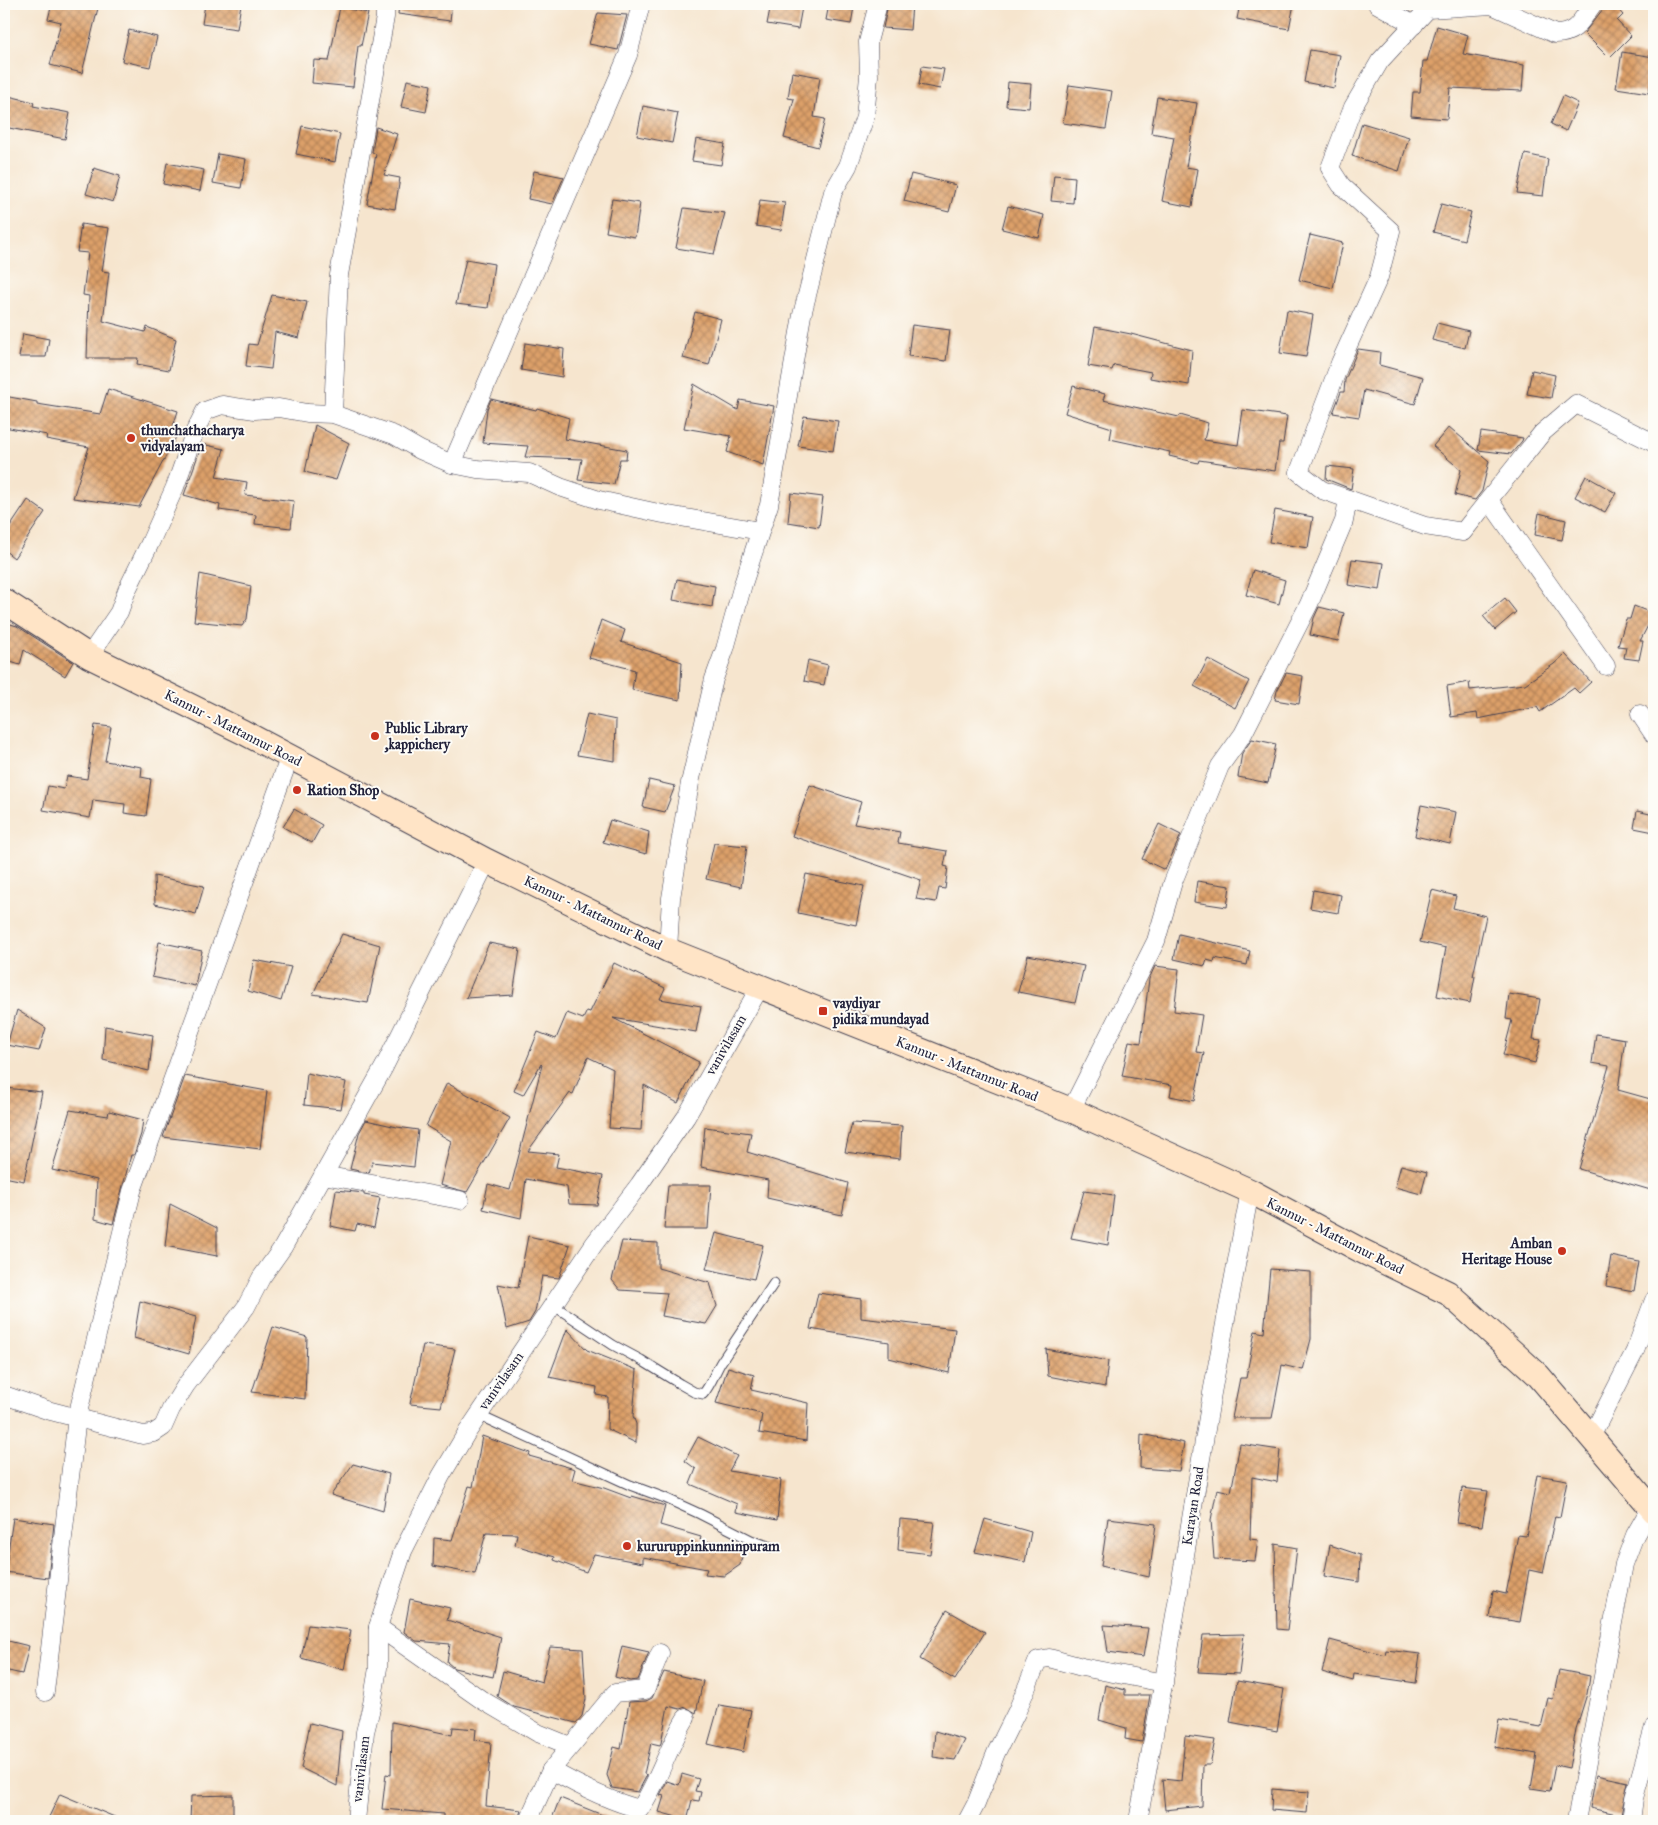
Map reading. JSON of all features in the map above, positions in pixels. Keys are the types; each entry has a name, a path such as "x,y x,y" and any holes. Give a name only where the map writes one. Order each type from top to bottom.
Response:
{"main road":[{"name":"Kannur - Mattannur Road","path":"4,602 89,656 290,756 486,861 668,950 1070,1110 1250,1191 1362,1251 1448,1293 1538,1375 1652,1509"}],"street":[{"path":"334,414 339,275 386,16 385,4"},
{"path":"452,464 628,54 641,4"},
{"path":"668,950 671,898 690,783 714,679 769,506 795,353 833,192 848,166 864,117 869,76 868,42 878,4"},
{"path":"1377,4 1414,25"},
{"path":"1593,4 1573,30 1565,34 1555,34 1492,4 1428,9 1380,61 1353,107 1330,168 1341,185 1391,231 1379,277 1340,363 1299,472 1322,490 1348,500 1425,526 1463,532 1542,433 1576,404 1654,444"},
{"path":"89,656 119,612 127,590 176,487 195,431 205,411 222,405 255,410 279,408 307,413 334,414 394,435 420,450 452,464 478,469 529,473 560,487 616,504 760,531"},
{"path":"1070,1110 1156,941 1173,882 1220,766 1243,734 1309,604 1344,521 1348,500"},
{"path":"1489,500 1606,666"},
{"path":"1640,714 1654,735"},
{"path":"45,1692 77,1418 132,1191 290,756"},
{"path":"4,1395 47,1410 143,1435 154,1433 163,1427 171,1409 186,1385 246,1308 261,1278 283,1247 384,1067 486,861"},
{"name":"vanivilasam","path":"356,1821 365,1732 378,1668 378,1627 403,1551 441,1476 478,1415 594,1244 639,1185 686,1117 760,986"},
{"path":"323,1175 460,1200"},
{"name":"Karayan Road","path":"1138,1821 1164,1683 1212,1393 1250,1191"},
{"path":"1591,1437 1635,1351 1654,1300"},
{"path":"1576,1821 1624,1564 1635,1535 1652,1509"},
{"path":"378,1627 482,1700 538,1732 570,1746"},
{"path":"528,1821 551,1770 615,1693 645,1690 660,1653"},
{"path":"967,1821 976,1804 996,1753 1017,1712 1038,1660 1049,1658 1082,1667 1164,1683"},
{"path":"551,1770 593,1792 627,1806 640,1809 650,1794 674,1737 686,1718"},
{"path":"1631,1821 1634,1798 1654,1727"}],"lane":[{"path":"554,1304 613,1345 694,1392 703,1394 721,1362 774,1283"},
{"path":"478,1415 630,1485 700,1514 750,1540 771,1547"}],"building":[{"path":"52,4 79,4 98,8 82,73 50,65 61,22 48,19"},
{"path":"205,4 241,4 237,29 202,24"},
{"path":"399,4 452,4 450,21 398,14"},
{"path":"771,4 802,7 798,29 767,24"},
{"path":"829,4 854,7 851,24 826,20"},
{"path":"888,4 912,4 910,30 883,28"},
{"path":"1240,4 1294,4 1289,29 1237,19"},
{"path":"1607,4 1613,4 1623,15 1617,21 1631,36 1609,58 1584,33"},
{"path":"340,7 368,13 361,46 358,46 353,87 312,83 314,60 329,61"},
{"path":"598,13 627,15 618,50 589,44"},
{"path":"1437,26 1468,35 1463,54 1524,65 1522,91 1450,88 1447,119 1411,116 1413,92 1420,92 1423,61 1427,61"},
{"path":"129,30 157,37 150,67 122,61"},
{"path":"1310,50 1340,55 1334,88 1304,82"},
{"path":"1622,52 1654,57 1649,93 1616,88"},
{"path":"922,66 944,69 940,89 919,85"},
{"path":"792,72 820,77 814,117 825,119 818,147 784,138 794,99 788,98"},
{"path":"407,80 431,85 426,112 401,107"},
{"path":"1008,82 1031,84 1029,108 1006,106"},
{"path":"1069,85 1112,91 1106,129 1063,123"},
{"path":"4,95 34,102 33,106 70,113 65,139 4,127"},
{"path":"1563,96 1578,103 1566,131 1551,124"},
{"path":"1157,97 1197,103 1186,167 1198,169 1192,207 1162,201 1174,137 1151,133"},
{"path":"643,106 678,113 672,143 637,136"},
{"path":"1362,123 1409,137 1399,171 1352,156"},
{"path":"302,126 340,134 335,162 296,154"},
{"path":"376,127 397,134 384,175 400,178 395,209 367,204 376,154 372,152"},
{"path":"696,139 725,144 721,165 692,161"},
{"path":"218,154 246,159 241,188 213,183"},
{"path":"1525,154 1548,159 1543,196 1517,193"},
{"path":"167,163 204,170 200,191 163,184"},
{"path":"94,168 120,176 113,202 86,194"},
{"path":"534,171 564,177 552,204 528,199"},
{"path":"911,174 956,185 949,212 904,201"},
{"path":"1054,175 1075,177 1073,203 1051,201"},
{"path":"612,199 640,203 635,237 606,232"},
{"path":"760,200 785,203 781,230 756,226"},
{"path":"1441,204 1471,212 1464,240 1433,232"},
{"path":"1008,206 1044,215 1039,238 1002,229"},
{"path":"684,208 725,213 714,254 676,248"},
{"path":"81,224 109,228 102,271 109,272 103,321 145,332 147,327 176,339 169,370 137,364 138,358 87,358 89,296 83,295 88,253 77,252"},
{"path":"1310,235 1343,243 1333,288 1299,280"},
{"path":"466,259 494,264 488,308 456,304"},
{"path":"272,295 307,302 299,338 275,332 271,369 246,366 249,344 257,345"},
{"path":"1287,310 1313,315 1306,357 1280,353"},
{"path":"695,312 721,319 709,365 683,358"},
{"path":"1437,323 1469,331 1465,348 1432,340"},
{"path":"912,325 950,330 946,361 908,356"},
{"path":"1095,327 1192,350 1189,385 1150,378 1151,372 1114,365 1112,370 1088,366"},
{"path":"23,334 49,339 46,357 19,357"},
{"path":"525,343 564,349 562,377 521,370"},
{"path":"1358,349 1380,352 1379,365 1423,377 1415,404 1364,390 1359,417 1333,413 1341,392 1344,392 1345,380"},
{"path":"1532,370 1555,375 1551,398 1527,394"},
{"path":"694,384 738,410 740,400 774,406 763,465 727,452 731,436 684,428"},
{"path":"1073,386 1105,394 1103,400 1179,417 1180,415 1208,423 1204,440 1238,445 1243,410 1287,416 1283,443 1279,443 1275,471 1199,460 1198,463 1169,456 1170,452 1110,439 1112,428 1065,413"},
{"name":"thunchathacharya vidyalayam","path":"108,389 178,411 170,436 176,437 139,507 73,498 89,447 46,439 47,435 4,427 4,396 37,402 37,404 100,414"},
{"path":"491,399 536,410 537,408 569,418 565,439 627,450 626,459 620,459 614,484 578,480 582,459 525,457 528,446 483,443 487,409"},
{"path":"804,416 838,421 833,451 798,446"},
{"path":"315,425 349,443 336,480 305,472"},
{"path":"1449,427 1489,461 1482,491 1475,500 1455,495 1461,470 1433,446"},
{"path":"1481,432 1523,438 1511,454 1478,450"},
{"path":"202,444 224,449 216,477 247,482 245,495 294,501 291,528 255,524 256,515 219,510 220,505 184,495"},
{"path":"1327,466 1354,469 1351,489 1326,479"},
{"path":"1586,476 1616,493 1605,512 1575,497"},
{"path":"791,493 823,497 819,527 788,522"},
{"path":"28,500 45,512 14,558 4,550 4,536"},
{"path":"1275,510 1313,517 1308,548 1269,542"},
{"path":"1539,513 1566,520 1562,540 1535,535"},
{"path":"1352,559 1384,563 1380,590 1348,585"},
{"path":"1253,570 1285,580 1279,604 1246,595"},
{"path":"200,574 251,586 247,619 242,626 194,621"},
{"path":"677,579 715,586 712,607 673,600"},
{"path":"1505,598 1516,612 1495,630 1483,616"},
{"path":"1634,606 1654,614 1640,641 1643,641 1639,660 1624,658 1626,647 1618,646 1626,619 1630,619"},
{"path":"1319,607 1344,613 1338,641 1310,635"},
{"path":"601,620 625,630 621,642 682,662 680,700 632,690 635,670 589,658"},
{"path":"4,622 17,626 73,662 65,676 24,650 20,665 4,660"},
{"path":"1565,654 1591,682 1579,693 1574,688 1540,712 1537,707 1478,719 1477,713 1451,717 1447,686 1469,682 1470,690 1525,684"},
{"path":"1208,659 1249,681 1235,708 1194,686"},
{"path":"808,660 828,665 824,685 804,681"},
{"path":"1286,673 1303,676 1299,704 1275,700 1277,691"},
{"path":"587,714 616,720 615,761 577,755"},
{"path":"95,725 111,727 105,761 142,767 141,777 151,779 146,816 124,813 125,804 93,800 90,818 43,810 48,786 64,789 67,776 87,779"},
{"path":"1252,739 1276,744 1268,783 1238,777 1242,753"},
{"path":"649,780 675,786 665,812 643,807"},
{"path":"810,785 861,802 854,824 900,832 898,843 947,851 944,866 948,867 945,889 939,888 936,902 916,899 921,880 792,836"},
{"path":"1421,805 1456,812 1450,844 1415,836"},
{"path":"294,809 322,825 312,843 283,827"},
{"path":"1637,811 1654,815 1654,832 1634,828"},
{"path":"610,820 649,832 646,854 603,842"},
{"path":"1159,824 1181,835 1165,870 1142,859"},
{"path":"714,843 747,846 741,887 706,879"},
{"path":"806,874 864,886 856,925 798,913"},
{"path":"154,876 204,886 196,914 155,904"},
{"path":"1197,881 1230,886 1227,907 1194,902"},
{"path":"1313,890 1341,895 1338,913 1310,908"},
{"path":"1432,890 1456,896 1453,908 1486,916 1473,976 1475,976 1470,1003 1437,996 1446,948 1420,942"},
{"path":"342,934 380,945 368,1003 313,994"},
{"path":"1179,934 1250,951 1247,965 1215,958 1214,962 1207,960 1205,966 1174,959"},
{"path":"159,942 202,951 195,986 152,977"},
{"path":"489,943 520,949 513,995 466,998"},
{"path":"1028,955 1084,966 1075,1003 1018,992"},
{"path":"254,960 291,967 281,1001 248,991"},
{"path":"614,963 665,988 660,999 701,1006 696,1032 613,1018 699,1062 678,1103 644,1085 641,1130 609,1128 613,1069 588,1057 573,1094 570,1093 528,1151 559,1154 556,1167 603,1176 597,1205 569,1204 567,1187 526,1179 521,1218 483,1209 488,1184 510,1190 542,1065 523,1095 514,1091 538,1032 556,1039 567,1013 583,1019 587,1011 590,1012"},
{"path":"1155,966 1179,969 1174,1011 1202,1015 1196,1052 1204,1053 1194,1101 1170,1096 1172,1085 1122,1076 1129,1041 1141,1043 1149,979"},
{"path":"1509,994 1540,999 1533,1039 1541,1040 1535,1063 1503,1055 1512,1020 1506,1019"},
{"path":"17,1010 46,1028 39,1051 7,1045"},
{"path":"105,1026 153,1035 149,1071 103,1060"},
{"path":"1596,1034 1625,1039 1618,1090 1654,1100 1654,1191 1579,1169 1609,1066 1592,1063"},
{"path":"307,1073 346,1082 341,1109 304,1105"},
{"path":"185,1076 267,1091 260,1149 163,1137"},
{"path":"447,1083 510,1118 467,1192 440,1185 451,1141 426,1126"},
{"path":"5,1088 42,1092 24,1181 4,1177"},
{"path":"70,1110 108,1116 109,1111 143,1120 141,1134 134,1155 131,1155 113,1224 95,1219 97,1180 52,1170"},
{"path":"366,1120 418,1130 414,1167 372,1162 369,1173 350,1169 359,1133"},
{"path":"852,1123 902,1126 900,1159 845,1152"},
{"path":"705,1127 751,1133 747,1152 848,1183 842,1215 767,1198 768,1180 701,1167"},
{"path":"1401,1165 1427,1172 1421,1194 1395,1187"},
{"path":"668,1185 711,1185 708,1229 664,1229"},
{"path":"336,1190 364,1193 364,1195 380,1198 374,1228 357,1224 355,1231 330,1226"},
{"path":"1084,1191 1114,1195 1108,1245 1071,1238"},
{"path":"170,1204 217,1228 217,1256 165,1246"},
{"path":"716,1233 763,1245 754,1279 706,1269"},
{"path":"528,1236 570,1245 559,1278 542,1276 535,1312 529,1322 507,1329 498,1284 518,1288"},
{"path":"622,1241 658,1243 658,1268 710,1283 717,1306 706,1324 662,1316 667,1293 620,1290 612,1280"},
{"path":"1611,1256 1639,1262 1634,1291 1606,1286"},
{"path":"1270,1269 1311,1272 1311,1339 1303,1370 1282,1365 1272,1418 1232,1418 1240,1378 1246,1378 1255,1331 1264,1333"},
{"path":"818,1293 861,1299 861,1318 955,1329 949,1373 889,1358 889,1342 810,1329"},
{"path":"140,1301 196,1317 189,1354 134,1338"},
{"path":"273,1327 307,1337 305,1399 252,1392"},
{"path":"567,1329 587,1350 637,1370 633,1416 636,1424 636,1443 607,1429 608,1397 596,1395 597,1387 549,1377"},
{"path":"423,1345 455,1349 441,1407 410,1404"},
{"path":"1046,1349 1108,1361 1105,1387 1048,1376"},
{"path":"728,1367 754,1375 751,1390 808,1403 806,1441 759,1433 762,1414 716,1403"},
{"path":"1141,1434 1184,1443 1179,1471 1140,1468"},
{"path":"482,1436 530,1453 529,1456 575,1469 572,1480 665,1506 660,1525 701,1537 700,1540 744,1549 740,1565 724,1576 705,1574 707,1569 643,1557 643,1563 594,1554 586,1572 554,1560 555,1557 515,1545 517,1534 486,1533 475,1574 433,1566 434,1538 452,1540 469,1486 473,1487"},
{"path":"698,1437 737,1456 729,1471 781,1480 777,1520 736,1512 737,1504 690,1484 696,1469 685,1461"},
{"path":"1240,1444 1280,1450 1277,1482 1252,1477 1250,1539 1258,1540 1255,1561 1214,1559 1211,1520 1217,1489 1231,1492"},
{"path":"353,1464 389,1474 383,1511 331,1495"},
{"path":"1537,1475 1567,1480 1560,1517 1555,1516 1543,1573 1529,1570 1520,1622 1489,1617 1493,1591 1506,1594 1518,1535 1526,1536"},
{"path":"1462,1488 1488,1491 1482,1526 1457,1523"},
{"path":"13,1518 54,1524 48,1578 5,1572"},
{"path":"1108,1518 1156,1524 1149,1577 1101,1566"},
{"path":"900,1519 934,1522 930,1554 898,1550"},
{"path":"985,1519 1031,1532 1025,1562 975,1552"},
{"path":"1275,1544 1297,1548 1287,1630 1277,1629"},
{"path":"1330,1545 1360,1555 1359,1582 1324,1576"},
{"path":"410,1599 450,1608 447,1620 501,1637 493,1677 454,1668 447,1662 450,1644 416,1641 404,1632"},
{"path":"947,1610 985,1632 955,1680 920,1659"},
{"path":"308,1625 351,1630 344,1670 301,1658"},
{"path":"1104,1625 1148,1628 1143,1657 1108,1652"},
{"path":"1244,1634 1239,1674 1198,1672 1203,1635"},
{"path":"4,1640 29,1646 22,1674 4,1670"},
{"path":"1330,1640 1385,1655 1386,1650 1420,1654 1416,1683 1354,1674 1353,1681 1322,1672"},
{"path":"622,1646 649,1652 638,1680 630,1681 615,1677"},
{"path":"550,1647 583,1649 586,1699 582,1716 576,1723 514,1707 497,1696 503,1671 542,1682"},
{"path":"1559,1670 1590,1676 1587,1694 1576,1729 1569,1768 1555,1765 1550,1791 1531,1788 1537,1754 1494,1747 1499,1720 1541,1727 1548,1698 1553,1699"},
{"path":"664,1672 703,1681 696,1713 686,1707 680,1709 668,1706 661,1743 660,1745 651,1743 644,1774 647,1775 638,1792 612,1788 607,1775 614,1747 621,1749 629,1702 646,1701 652,1698"},
{"path":"1237,1681 1284,1689 1277,1731 1230,1722"},
{"path":"1105,1685 1125,1690 1125,1695 1150,1695 1142,1742 1125,1739 1126,1728 1099,1720"},
{"path":"719,1705 751,1710 743,1752 708,1744"},
{"path":"392,1722 452,1735 453,1727 476,1729 475,1740 491,1742 486,1806 521,1810 518,1821 443,1821 443,1814 382,1809 386,1774 391,1775"},
{"path":"310,1723 342,1731 337,1786 301,1768"},
{"path":"935,1731 965,1740 955,1760 933,1757"},
{"path":"1185,1736 1215,1740 1210,1765 1203,1765 1202,1806 1165,1810 1162,1779 1181,1781"},
{"path":"682,1774 699,1779 695,1791 701,1792 699,1801 692,1800 687,1820 659,1812 664,1796 660,1795 667,1781 679,1785"},
{"path":"1596,1775 1628,1782 1621,1815 1590,1808"},
{"path":"1272,1789 1309,1792 1307,1813 1271,1810"},
{"path":"60,1794 124,1821 47,1821"},
{"path":"233,1795 233,1821 190,1821 191,1796"},
{"path":"560,1798 615,1820 615,1821 551,1821"}],"place":[{"name":"thunchathacharya vidyalayam","path":"131,438"},
{"name":"Public Library ,kappichery","path":"375,736"},
{"name":"Ration Shop","path":"297,790"},
{"name":"vaydiyar pidika mundayad","path":"823,1011"},
{"name":"Amban Heritage House","path":"1562,1251"},
{"name":"kururuppinkunninpuram","path":"627,1546"}]}
